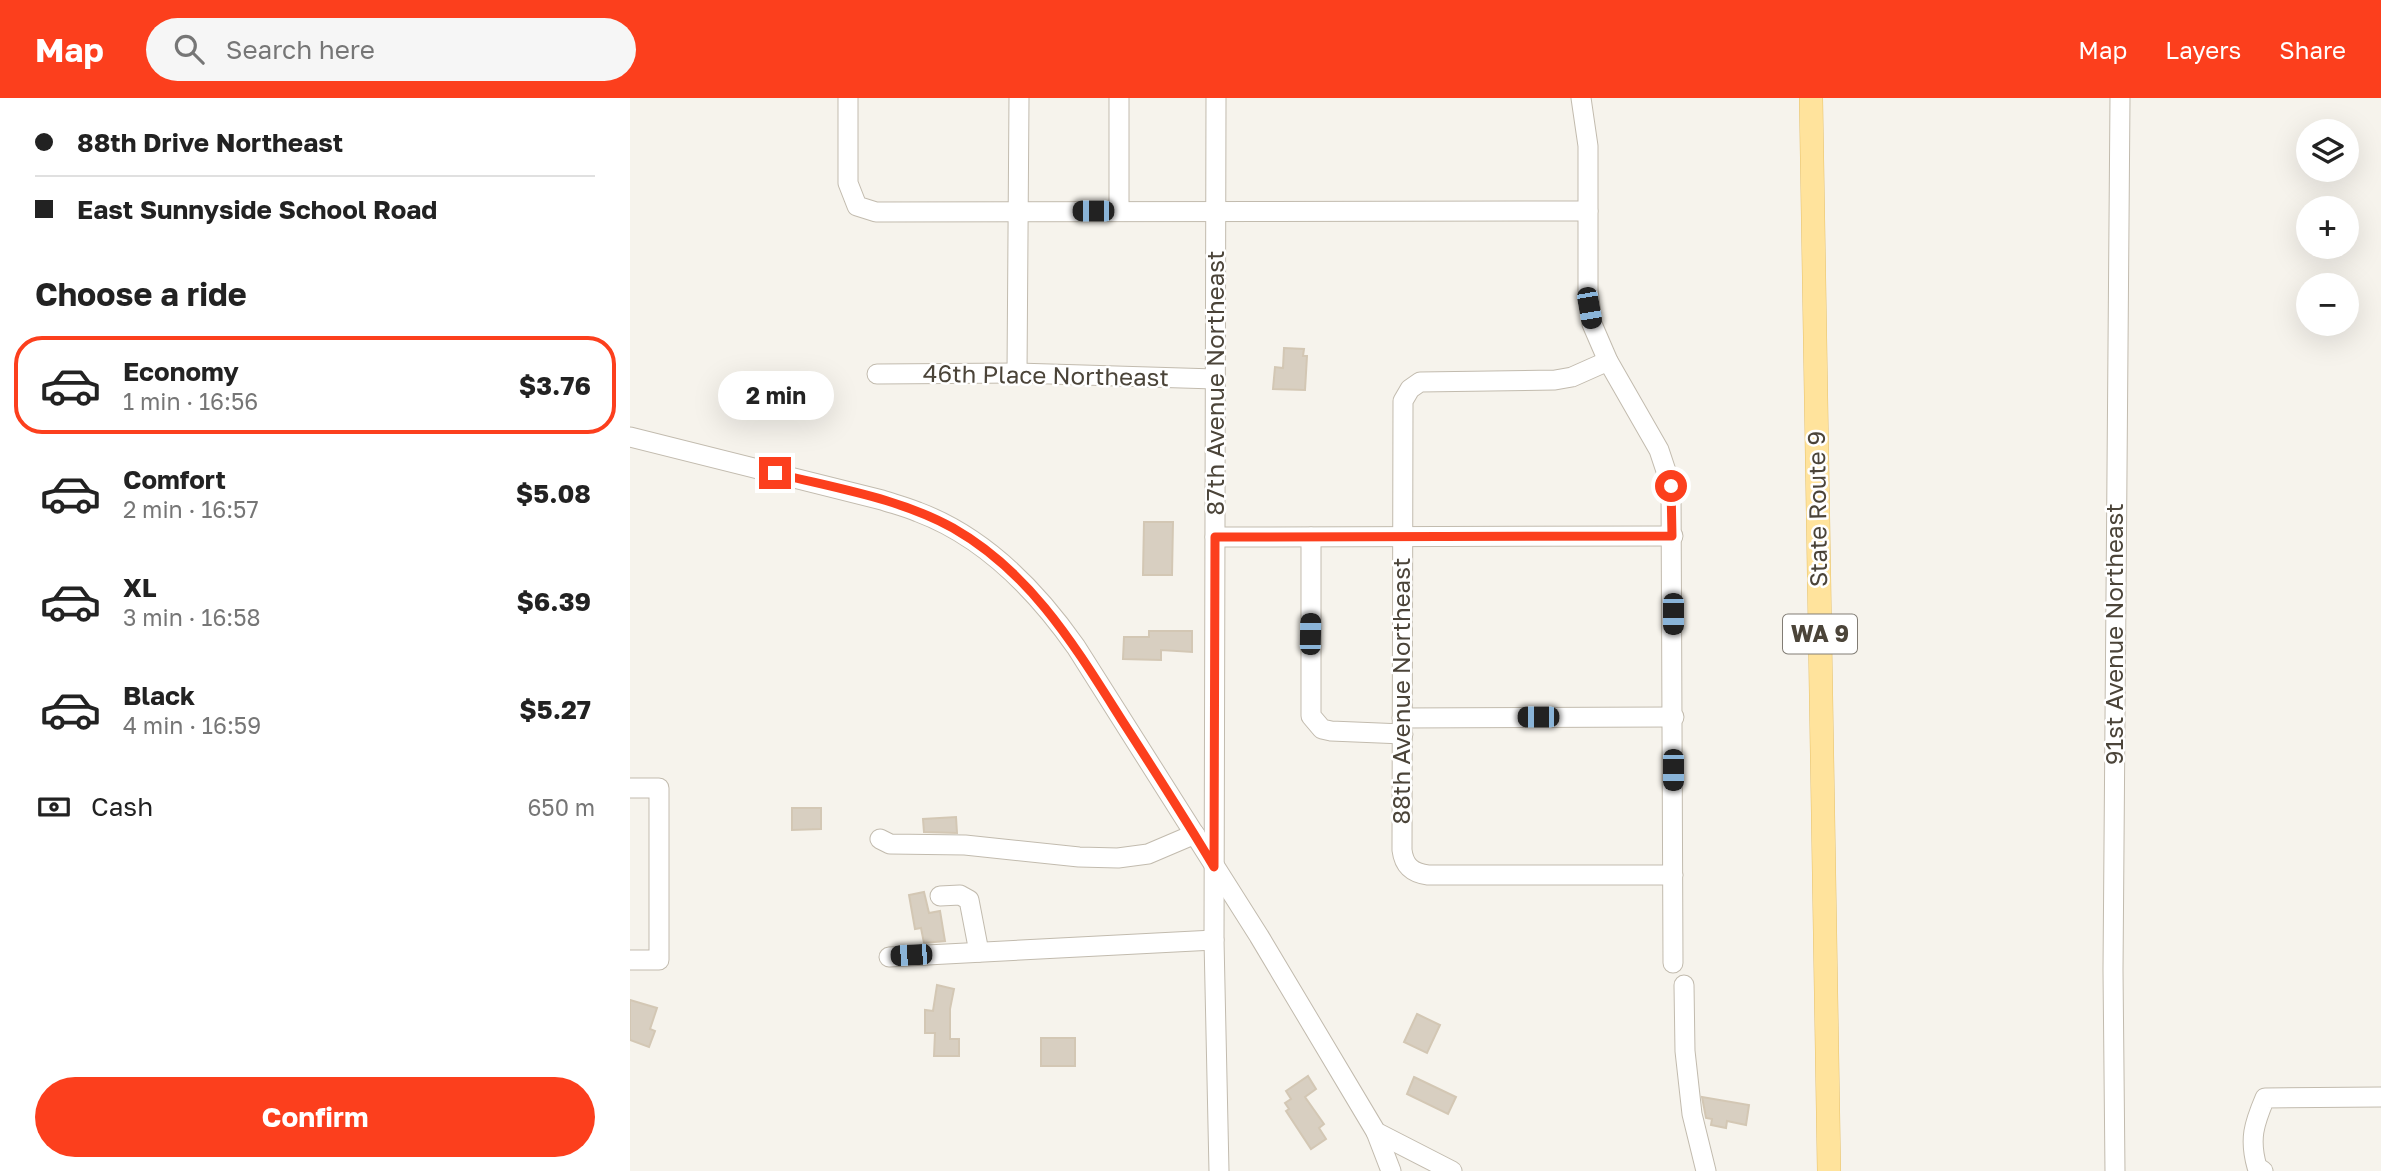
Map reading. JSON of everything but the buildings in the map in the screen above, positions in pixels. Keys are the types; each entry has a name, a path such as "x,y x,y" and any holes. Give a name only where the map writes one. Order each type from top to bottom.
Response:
{"main road":[{"name":"State Route 9","path":"1811,98 1829,1171"}],"street":[{"path":"848,98 848,183 857,206 876,212 1588,211"},
{"path":"1017,373 1019,98"},
{"path":"1119,98 1119,211"},
{"name":"87th Avenue Northeast","path":"1216,98 1214,940 1219,1171"},
{"path":"1581,98 1588,146 1589,308 1597,339 1666,466 1671,486 1673,963"},
{"name":"91st Avenue Northeast","path":"2115,1171 2113,970 2120,98"},
{"name":"88th Avenue Northeast","path":"1608,361 1572,377 1555,380 1420,382 1410,389 1403,401 1403,859 1408,868 1429,875 1673,875"},
{"name":"46th Place Northeast","path":"877,374 1017,373 1215,379"},
{"path":"630,437 910,509 953,528 983,548 1030,588 1057,621 1195,834 1376,1132 1391,1171"},
{"path":"1215,537 1672,536"},
{"path":"1311,537 1311,716 1322,730 1331,732 1403,726 1674,717"},
{"path":"630,788 659,788 659,960 630,960"},
{"path":"880,839 890,844 965,845 1079,857 1118,858 1149,854 1195,834"},
{"path":"940,896 960,895 969,901 979,952"},
{"path":"889,957 1214,940"},
{"path":"1684,985 1685,1051 1692,1114 1706,1171"},
{"path":"2263,1171 2257,1167 2252,1152 2253,1126 2265,1098 2381,1097"},
{"path":"1376,1132 1452,1171"}],"route":[{"path":"775,473 919,512 953,528 983,548 1030,588 1067,634 1214,867 1215,537 1672,536 1671,486"}]}
